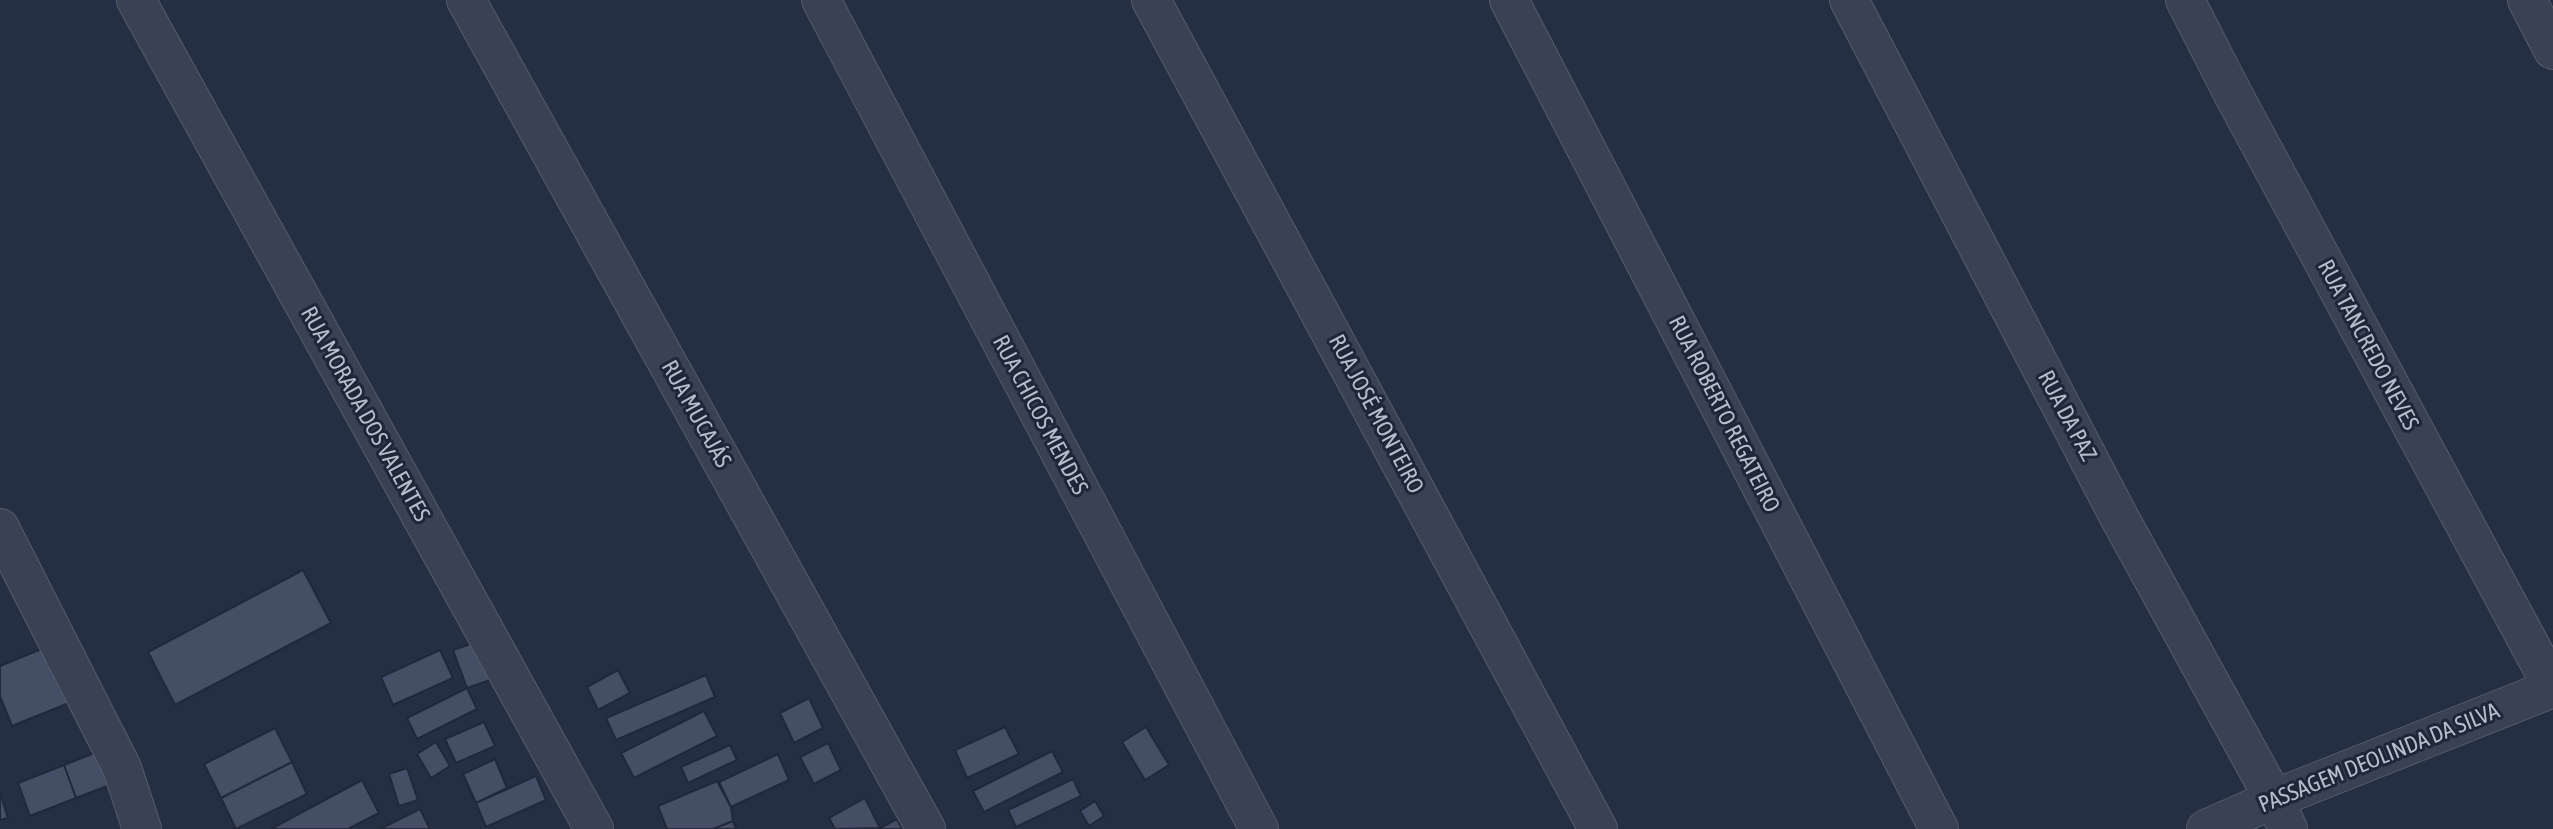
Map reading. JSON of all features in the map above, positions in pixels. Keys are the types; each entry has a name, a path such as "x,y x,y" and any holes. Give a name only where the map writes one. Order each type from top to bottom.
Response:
{"street":[{"name":"RUA MORADA DOS VALENTES","path":"136,0 594,829"},
{"name":"RUA MUCAJÁS","path":"466,0 926,829"},
{"name":"RUA CHICOS MENDES","path":"821,0 1259,829"},
{"name":"RUA JOSÉ MONTEIRO","path":"1151,0 1598,829"},
{"name":"RUA ROBERTO REGATEIRO","path":"1509,0 1939,829"},
{"name":"RUA DA PAZ","path":"1849,0 2118,515 2281,814"},
{"name":"RUA TANCREDO NEVES","path":"2185,0 2553,688"},
{"path":"2527,0 2553,50"},
{"path":"0,528 122,768 142,829"},
{"name":"PASSAGEM DEOLINDA DA SILVA","path":"2206,829 2281,814 2553,688"}],"building":[{"path":"303,570 331,623 175,705 148,652"},
{"path":"479,641 493,679 467,688 453,650"},
{"path":"51,645 74,701 12,726 0,696 0,666"},
{"path":"440,650 453,678 393,705 381,677"},
{"path":"618,670 630,693 598,710 587,687"},
{"path":"706,675 715,697 616,740 606,718"},
{"path":"467,688 477,709 417,739 407,718"},
{"path":"809,698 823,728 794,743 780,713"},
{"path":"704,711 717,736 634,778 621,753"},
{"path":"484,722 495,746 456,763 445,739"},
{"path":"1005,727 1019,754 967,778 955,750"},
{"path":"1146,727 1169,765 1145,780 1122,742"},
{"path":"275,728 292,762 221,798 204,764"},
{"path":"436,742 450,766 431,778 417,754"},
{"path":"828,743 841,770 814,784 800,757"},
{"path":"730,745 737,760 688,783 681,767"},
{"path":"102,750 115,783 76,798 64,765"},
{"path":"1052,751 1063,772 984,812 973,791"},
{"path":"778,754 789,780 731,807 719,782"},
{"path":"495,759 507,788 476,803 463,774"},
{"path":"292,762 307,794 236,829 221,798"},
{"path":"64,765 76,798 30,816 18,783"},
{"path":"407,768 418,800 399,806 389,774"},
{"path":"536,776 546,800 486,827 476,803"},
{"path":"1073,779 1081,796 1016,827 1008,810"},
{"path":"362,780 379,813 348,829 271,829"},
{"path":"717,781 731,807 733,821 713,829 667,829 658,806"},
{"path":"0,793 8,818 0,820"},
{"path":"865,798 880,828 835,829 829,818"},
{"path":"1095,801 1104,816 1089,826 1080,811"},
{"path":"420,809 430,829 380,829"},
{"path":"897,819 902,829 878,829 880,828"},
{"path":"733,821 736,829 713,829"}]}
